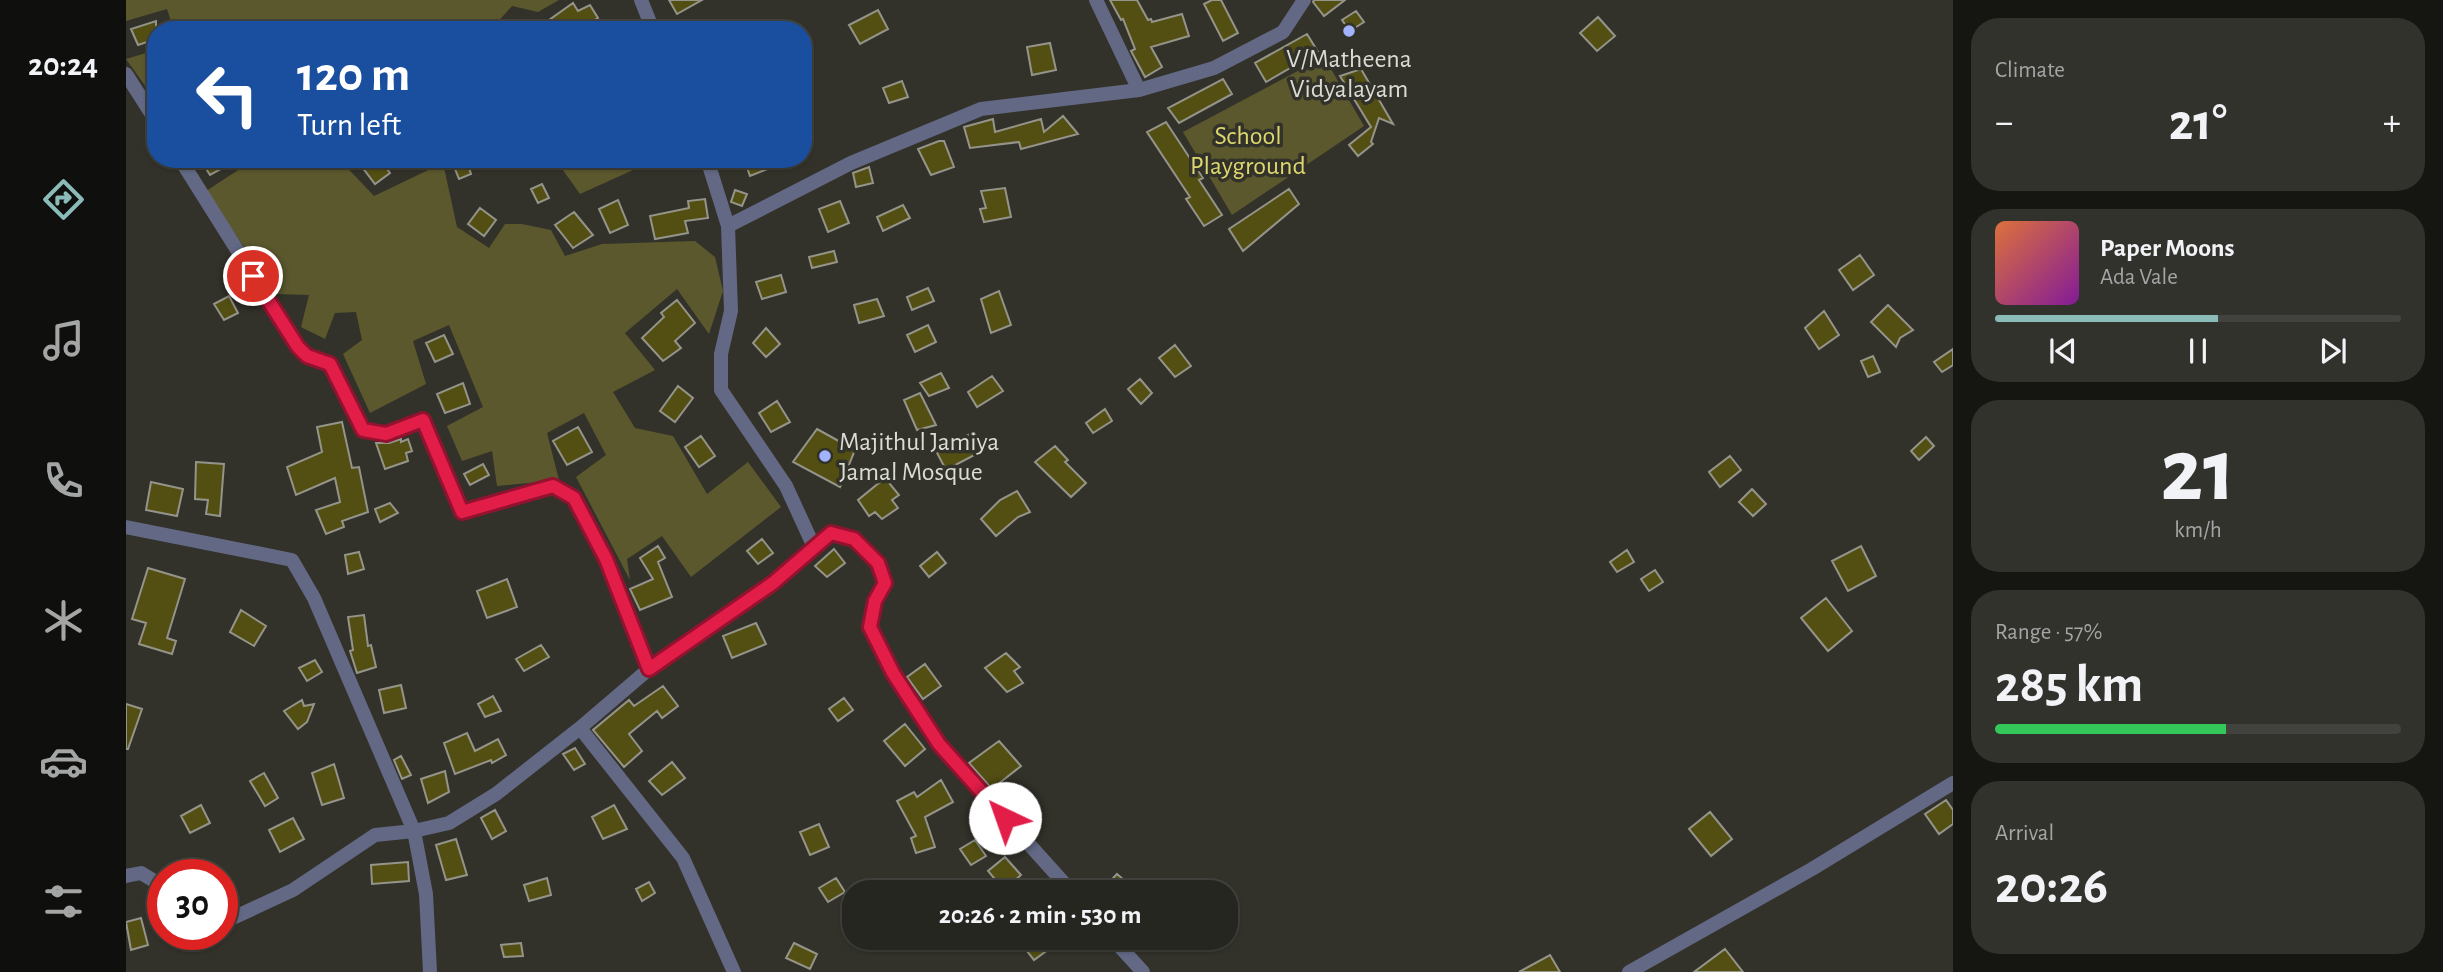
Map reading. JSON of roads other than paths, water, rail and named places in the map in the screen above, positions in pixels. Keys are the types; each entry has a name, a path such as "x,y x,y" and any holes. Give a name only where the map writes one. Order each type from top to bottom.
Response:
{"street":[{"path":"640,0 649,21"},
{"path":"1096,0 1139,90"},
{"path":"728,226 851,163 981,109 1139,90 1214,68 1283,32 1304,0"},
{"path":"126,74 147,107"},
{"path":"186,168 298,347 307,356 330,364 363,430 386,434 423,420 462,512 553,486 574,498 606,559 649,669"},
{"path":"710,168 728,226 731,311 721,354 721,390 786,486 814,547"},
{"path":"126,527 292,560 314,598 414,831 426,894 430,972"},
{"path":"238,916 293,890 375,835 414,831 449,823 496,794 649,669 773,583 831,533 854,539 878,563 885,583 875,601 870,627 893,673 939,744 1061,880"},
{"path":"580,728 683,858 734,972"},
{"path":"1629,972 1812,869 1953,783"},
{"path":"126,876 141,873 147,877"},
{"path":"1123,950 1143,972"}],"place":[{"name":"V/Matheena Vidyalayam","path":"1349,31"},
{"name":"Majithul Jamiya Jamal Mosque","path":"825,456"}],"park label":[{"name":"School Playground","path":"1248,150"}]}
